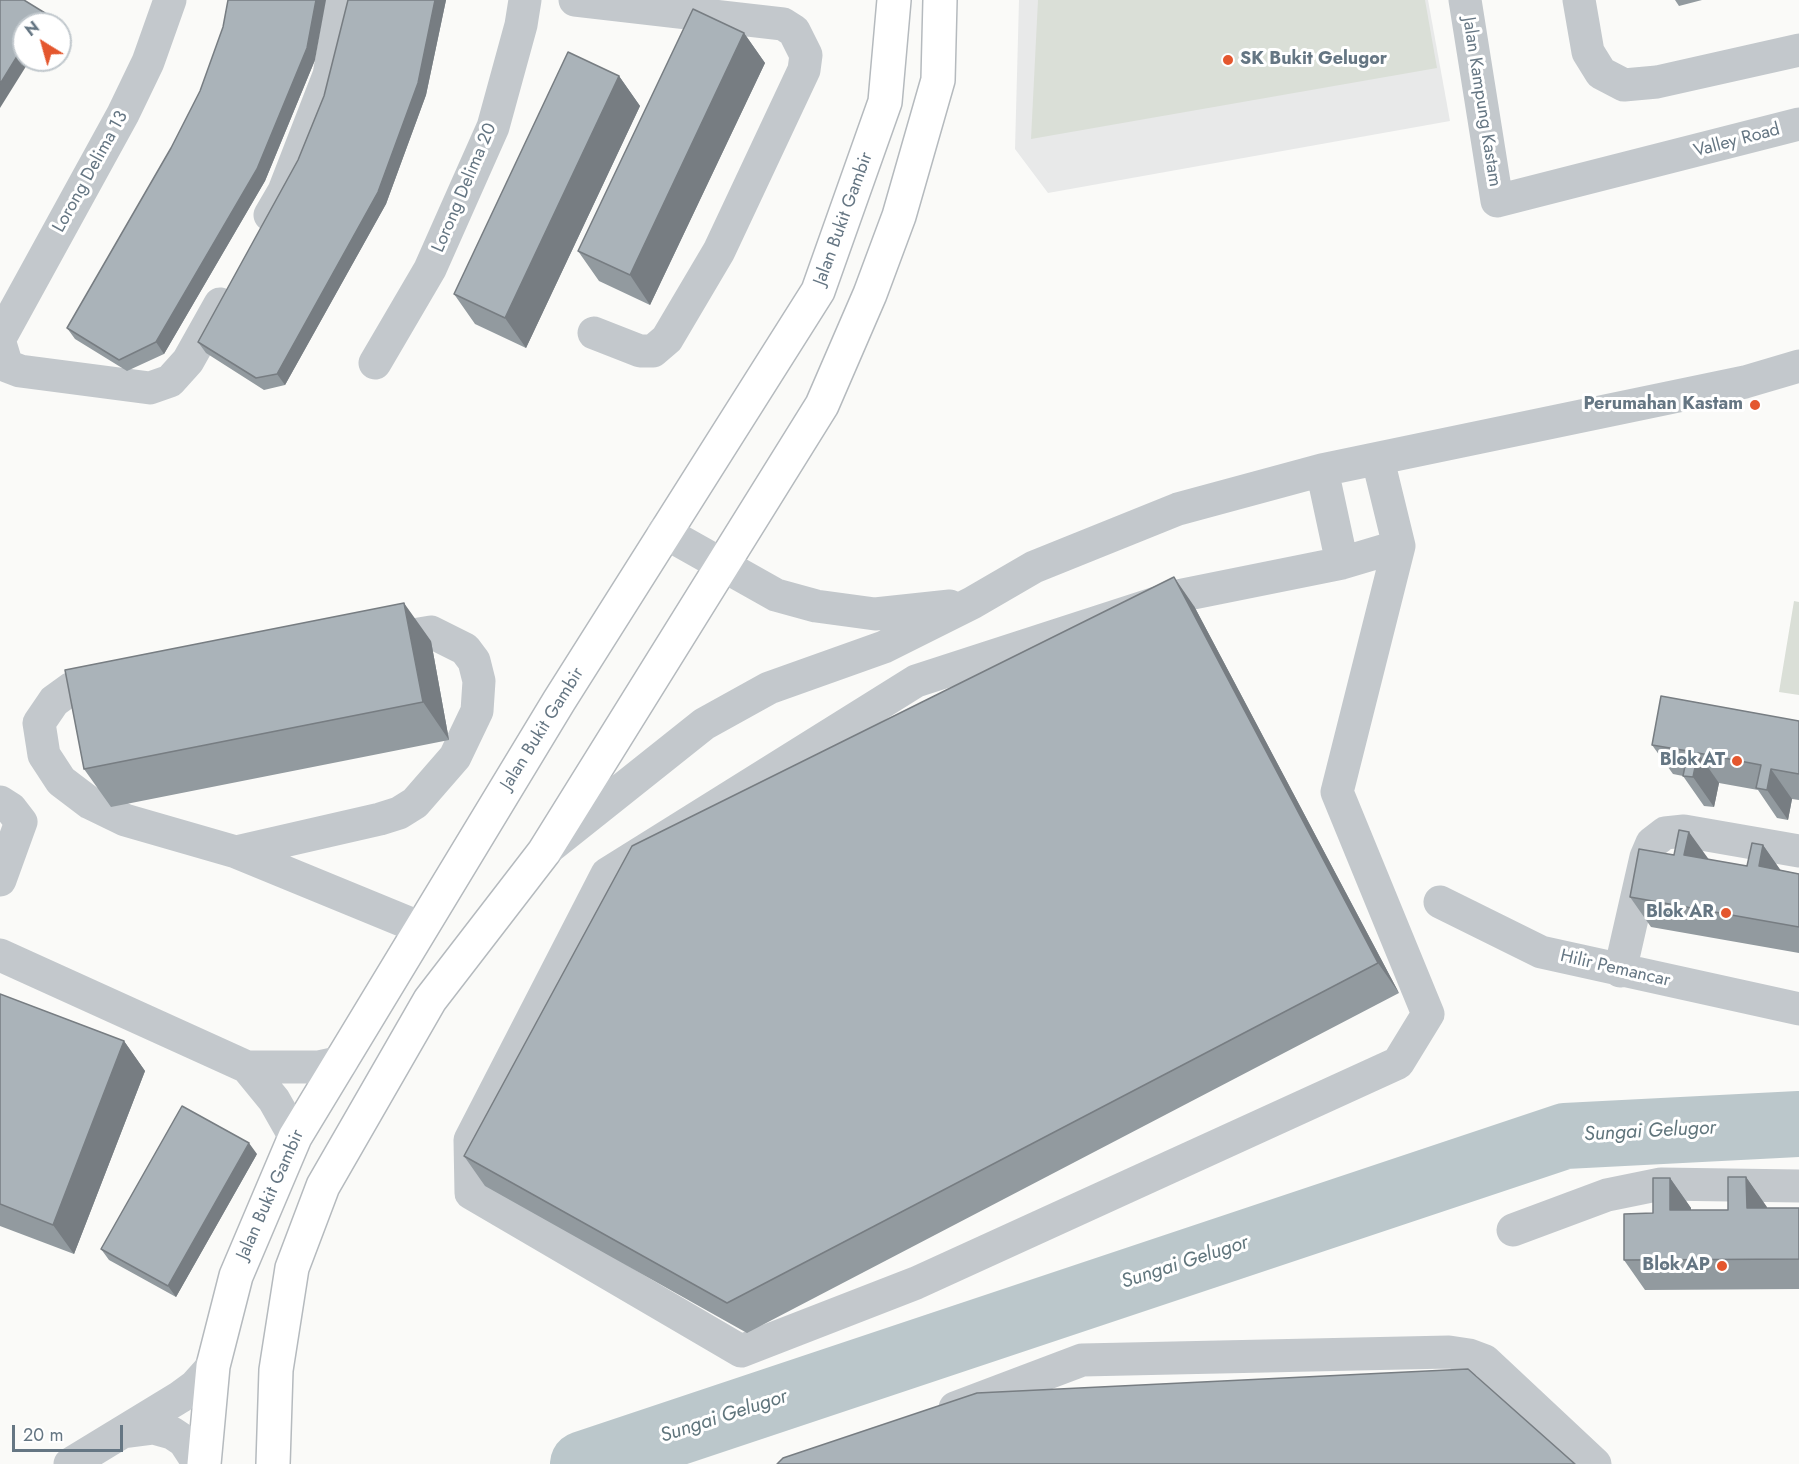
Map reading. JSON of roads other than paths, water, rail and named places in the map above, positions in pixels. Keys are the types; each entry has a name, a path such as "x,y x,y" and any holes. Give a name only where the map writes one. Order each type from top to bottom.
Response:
{"main road":[{"name":"Jalan Bukit Gambir","path":"202,1464 213,1366 236,1276 294,1137 664,532 818,291 885,102 894,0"},
{"path":"273,1464 276,1370 292,1268 323,1186 430,1000 543,852 724,567 822,405 870,294 899,216 938,80 940,0"}],"street":[{"name":"Lorong Delima 13","path":"0,340 123,114 147,62 170,0"},
{"path":"255,241 284,191 329,75 342,0"},
{"name":"Lorong Delima 20","path":"375,363 430,268 493,127 521,25 525,0"},
{"path":"575,0 783,24 794,31 806,55 804,70 719,251 667,339 653,351 640,351 594,333"},
{"name":"Jalan Kampung Kastam","path":"1465,0 1497,201 1674,158"},
{"path":"1579,0 1588,52 1601,73 1624,85 1657,82 1799,50"},
{"name":"Valley Road","path":"1674,158 1799,124"},
{"path":"0,340 7,366 20,371 150,388 170,381 188,361 233,281"},
{"path":"543,852 704,724 769,688 884,647 972,603 1034,567 1178,509 1322,470 1745,382 1799,366"},
{"path":"1378,460 1399,546 1337,792 1428,1014 1398,1063 916,1283 741,1351 471,1193 470,1140 607,874 916,681 1178,596 1342,563 1399,546"},
{"path":"1322,470 1342,563"},
{"path":"664,532 776,595 816,606 875,614 972,603"},
{"path":"236,852 380,819 399,813 415,803 455,757 477,711 479,681 474,662 465,649 431,632 133,682 72,688 54,701 39,723 45,755 62,781 90,803 125,820 236,852 421,928"},
{"path":"0,802 21,822 0,880"},
{"path":"1620,971 1646,857 1652,843 1665,833 1684,831 1799,851"},
{"name":"Hilir Pemancar","path":"1440,902 1541,952 1799,1009"},
{"path":"0,955 247,1067 318,1067 341,1062"},
{"path":"247,1067 274,1100 294,1137"},
{"path":"1513,1230 1607,1195 1661,1184 1799,1186"},
{"path":"927,1418 1082,1360 1449,1352 1469,1355 1485,1361 1595,1464"},
{"path":"70,1464 195,1386 213,1366"},
{"path":"122,1432 154,1428 172,1433 184,1441 202,1464"}],"waterway":[{"name":"Sungai Gelugor","path":"583,1464 1565,1136 1799,1124"}],"place":[{"name":"SK Bukit Gelugor","path":"1228,60"},
{"name":"Perumahan Kastam","path":"1755,405"},
{"name":"Blok AT","path":"1737,761"},
{"name":"Blok AR","path":"1726,913"},
{"name":"Blok AP","path":"1722,1266"}]}
